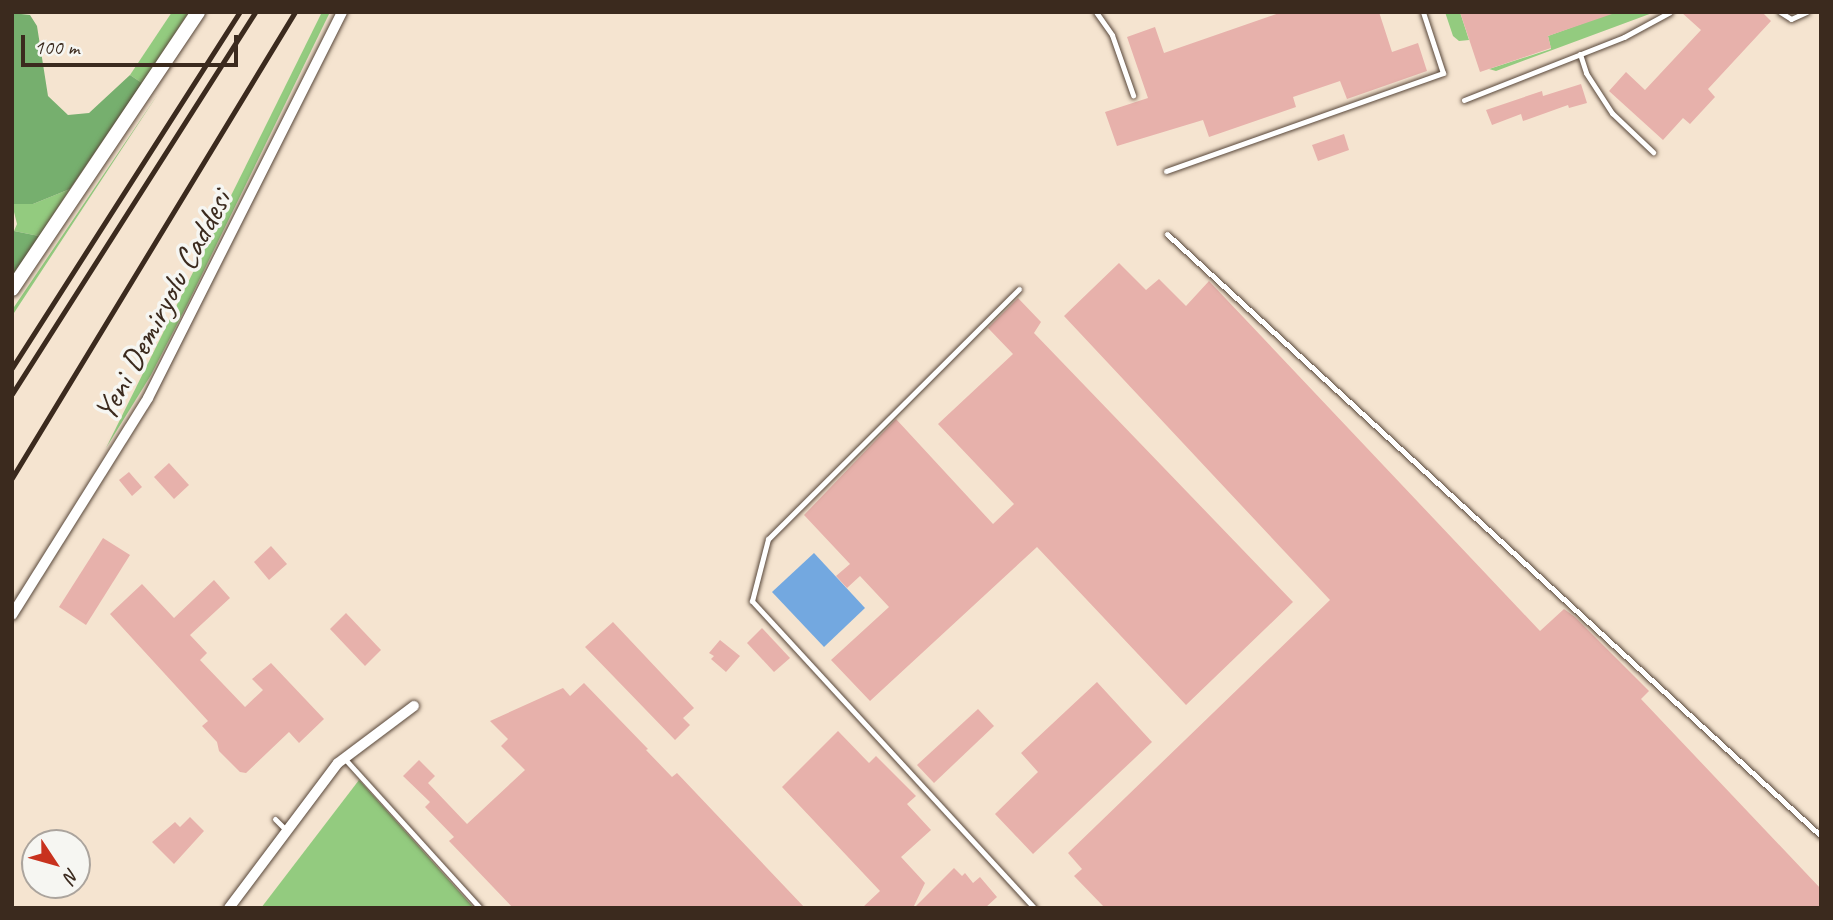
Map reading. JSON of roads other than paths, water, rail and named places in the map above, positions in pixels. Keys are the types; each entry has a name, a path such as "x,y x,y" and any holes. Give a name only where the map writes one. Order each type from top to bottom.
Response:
{"street":[{"path":"12,289 198,12"},
{"name":"Yeni Demiryolu Caddesi","path":"12,615 148,398 342,12"},
{"path":"229,908 344,758 414,706"}],"lane":[{"path":"1096,12 1112,35 1133,95"},
{"path":"1166,171 1443,73 1423,12"},
{"path":"1464,100 1624,37 1670,12"},
{"path":"1780,12 1791,19 1807,12"},
{"path":"1580,54 1586,73 1612,113 1653,152"},
{"path":"1167,234 1821,836"},
{"path":"1019,289 768,539 752,601 1034,908"},
{"path":"344,758 480,908"},
{"path":"275,819 287,831"}],"water":[{"path":"814,553 865,608 824,647 772,592"}],"railway":[{"path":"12,368 240,12"},
{"path":"12,394 255,12"},
{"path":"12,478 295,12"}]}
